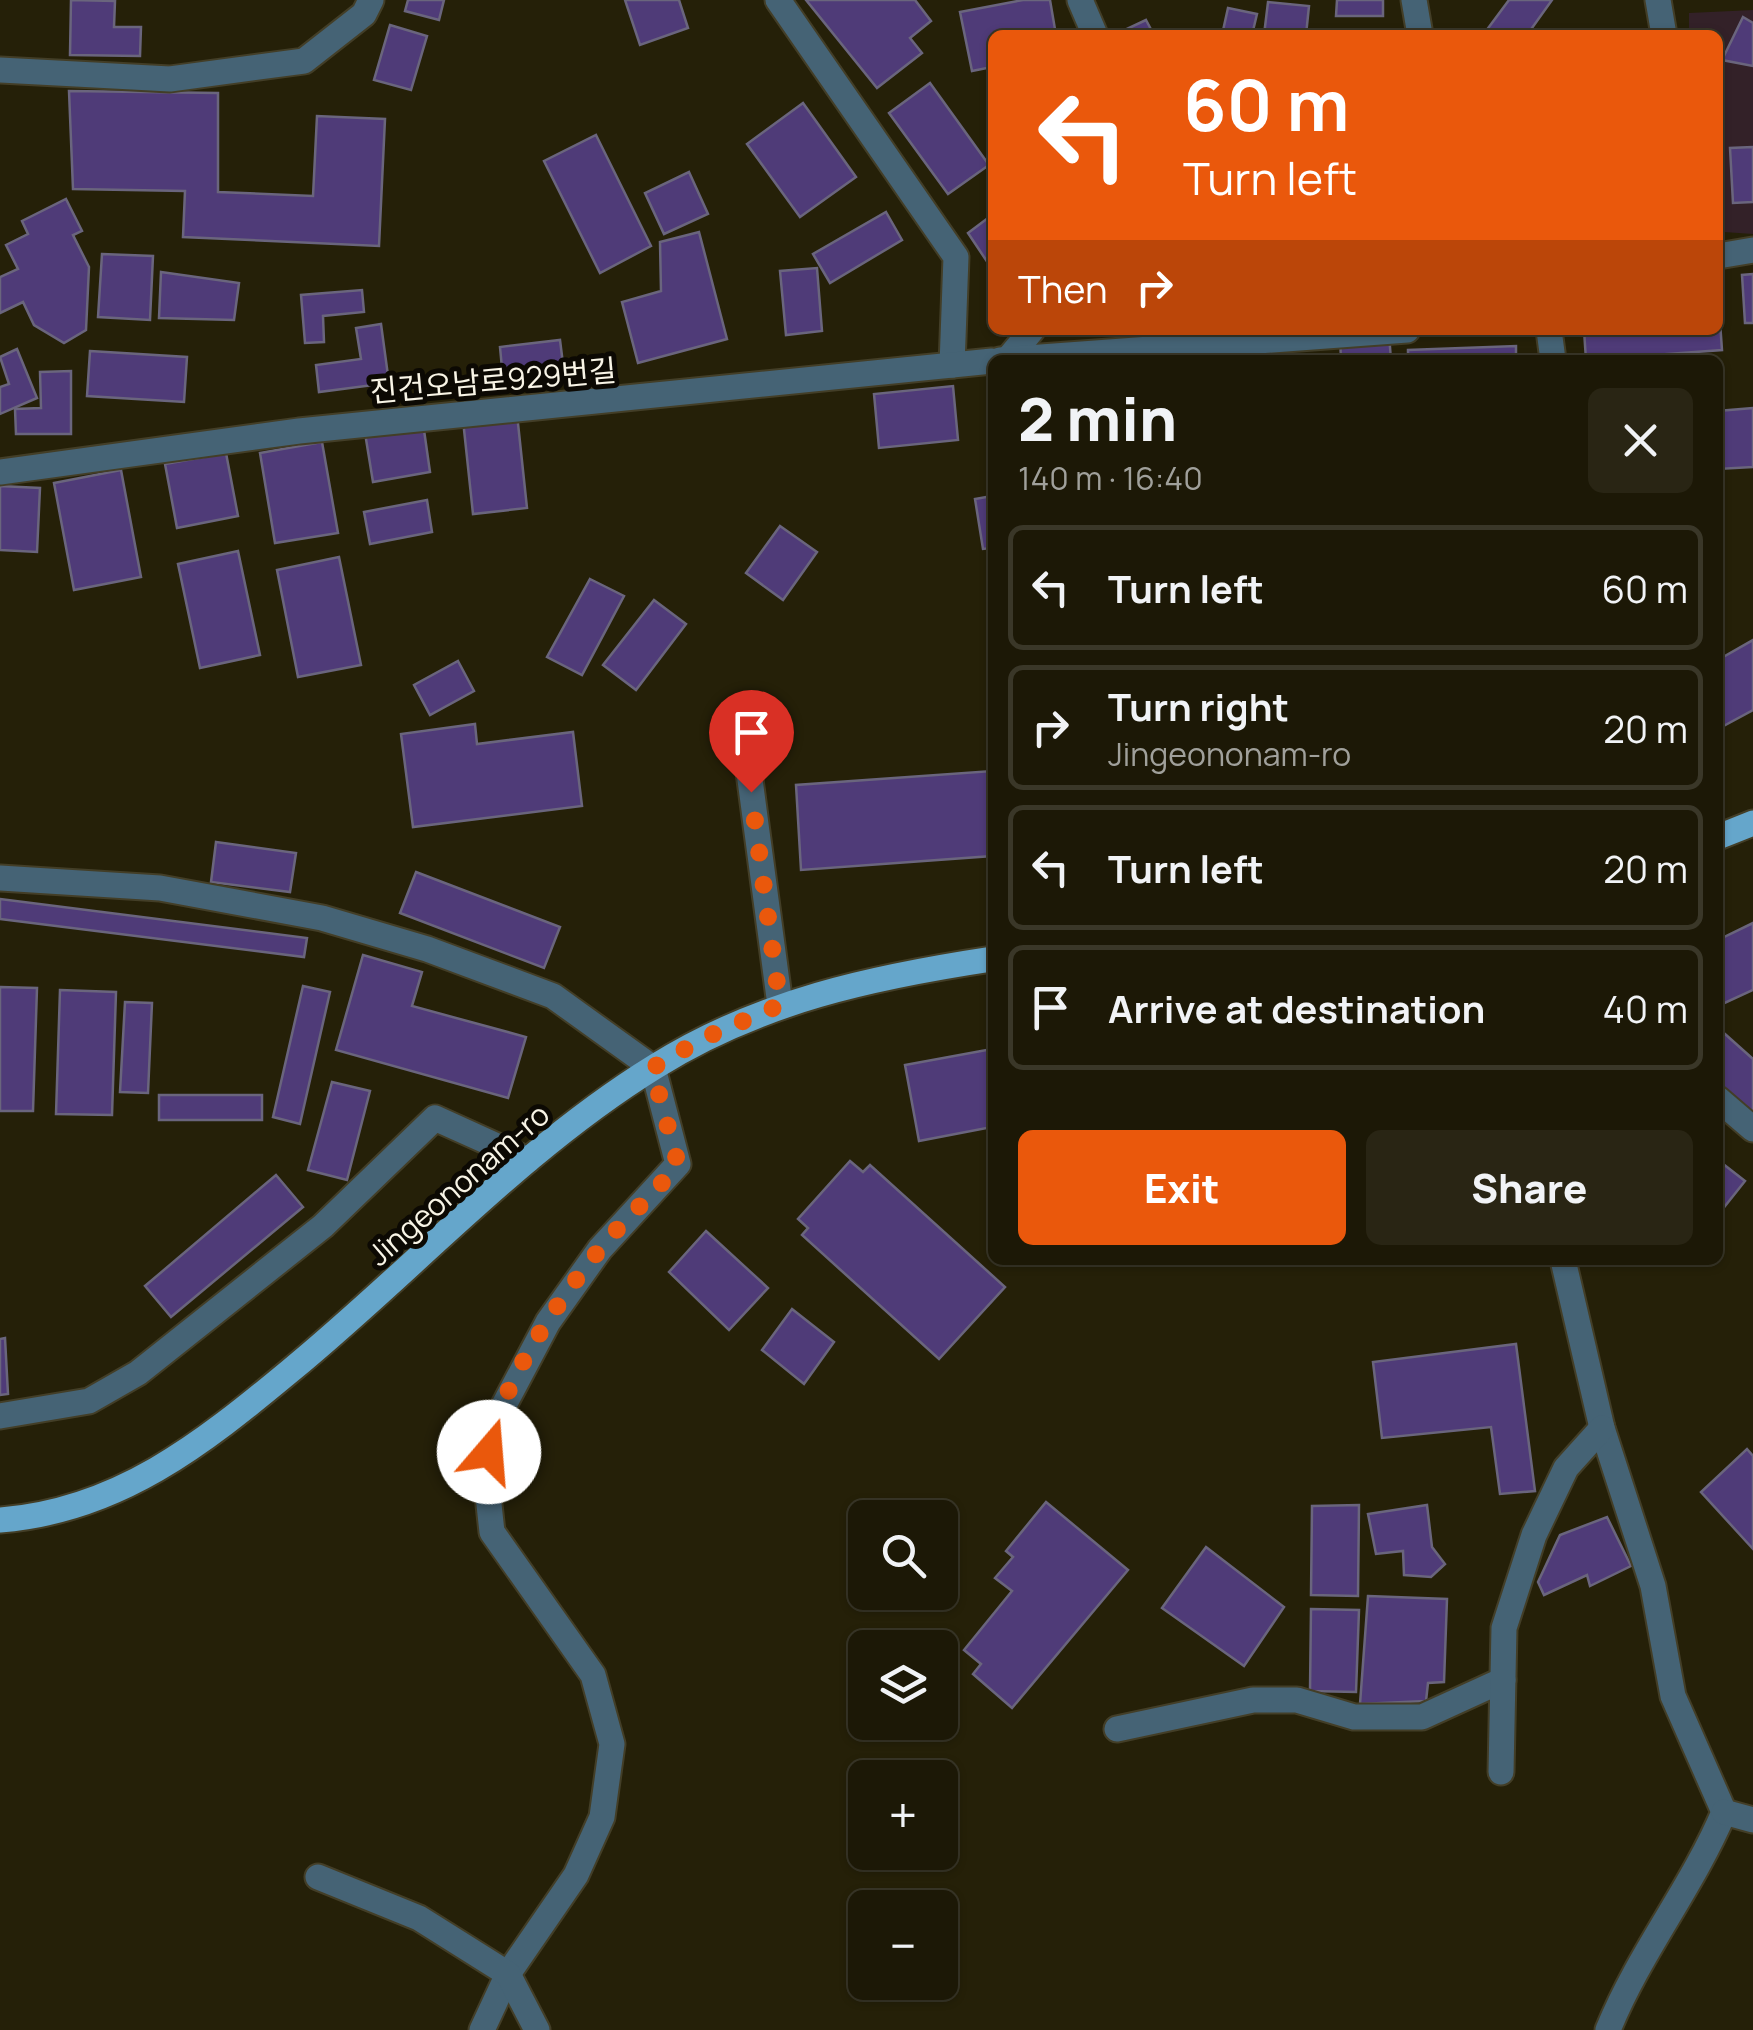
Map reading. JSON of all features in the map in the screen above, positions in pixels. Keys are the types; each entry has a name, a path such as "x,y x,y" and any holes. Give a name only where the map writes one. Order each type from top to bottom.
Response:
{"main road":[{"path":"1723,836 1753,822"},
{"name":"Jingeononam-ro","path":"0,1520 44,1517 112,1495 165,1468 358,1316 528,1160 652,1068 704,1038 780,1005 883,976 988,961"}],"lane":[{"path":"0,70 170,79 304,60 364,14 371,0"},
{"path":"778,0 956,257 952,365"},
{"path":"1080,0 1093,30"},
{"path":"1414,0 1419,30"},
{"path":"1658,0 1663,30"},
{"path":"1723,255 1753,250"},
{"path":"1011,355 1028,335"},
{"path":"1120,355 1261,350 1323,335"},
{"name":"진건오남로929번길","path":"0,472 300,431 988,361"},
{"path":"743,727 780,1005"},
{"path":"0,878 160,888 322,918 392,938 553,996 652,1068 678,1164 590,1263 548,1322 493,1426 486,1477 492,1532 593,1675 612,1744 602,1817 576,1875 508,1974 482,2030"},
{"path":"1723,1104 1753,1129"},
{"path":"0,1416 90,1401 138,1373 323,1226 435,1118 528,1160"},
{"path":"1564,1265 1602,1428 1653,1586 1673,1696 1724,1812 1701,1863 1624,1989 1608,2030"},
{"path":"1501,1772 1504,1628 1534,1535 1566,1468 1602,1428"},
{"path":"1117,1729 1253,1700 1297,1700 1354,1717 1422,1717 1503,1680"},
{"path":"1724,1812 1753,1820"},
{"path":"318,1877 419,1918 508,1974 537,2030"}],"shaded area":[{"path":"1753,10 1753,234 1724,232 1723,228 1723,30 1689,30 1689,13"}],"building":[{"path":"71,0 115,1 114,27 141,27 140,56 70,55"},
{"path":"408,0 444,0 439,20 405,11"},
{"path":"625,0 679,0 688,28 640,45"},
{"path":"806,0 915,0 931,21 910,38 922,53 877,88"},
{"path":"1023,0 1050,0 1055,30 988,30 988,68 972,71 960,12"},
{"path":"1337,0 1383,0 1383,16 1336,16"},
{"path":"1509,0 1552,0 1531,30 1487,30"},
{"path":"1268,2 1309,6 1307,30 1265,30"},
{"path":"1228,8 1257,14 1253,30 1223,30"},
{"path":"1743,17 1753,23 1753,66 1723,58"},
{"path":"1146,20 1151,30 1124,30"},
{"path":"390,25 427,36 411,90 374,80"},
{"path":"930,83 988,166 948,194 889,113"},
{"path":"69,91 218,93 218,192 313,196 317,116 385,119 379,246 183,237 185,191 73,189"},
{"path":"803,103 856,177 800,217 747,144"},
{"path":"596,135 651,246 600,273 544,161"},
{"path":"1753,147 1753,202 1733,203 1730,148"},
{"path":"689,172 708,214 664,234 645,193"},
{"path":"66,199 82,231 73,235 89,267 86,330 64,343 34,325 23,302 0,313 0,277 18,269 6,245 28,234 22,221"},
{"path":"886,212 902,240 830,283 813,254"},
{"path":"988,218 988,263 968,233"},
{"path":"699,232 727,339 638,363 622,302 661,291 660,242"},
{"path":"102,254 153,256 150,320 98,317"},
{"path":"817,268 822,331 786,335 780,271"},
{"path":"161,272 239,283 234,320 159,318"},
{"path":"1753,274 1753,323 1745,323 1742,275"},
{"path":"362,290 364,312 323,316 324,342 305,343 301,295"},
{"path":"381,324 389,383 319,392 316,365 361,359 356,328"},
{"path":"1389,335 1391,355 1341,355 1340,337"},
{"path":"1584,335 1721,335 1722,350 1586,355"},
{"path":"560,340 564,372 503,379 500,347"},
{"path":"1516,346 1516,355 1408,355 1408,350"},
{"path":"17,349 37,398 0,414 0,387 9,384 0,357"},
{"path":"90,351 187,357 184,402 87,396"},
{"path":"71,371 71,434 16,434 15,409 41,408 40,372"},
{"path":"953,386 958,440 879,448 874,394"},
{"path":"1753,408 1753,467 1723,469 1723,411"},
{"path":"517,414 527,508 473,514 463,420"},
{"path":"423,423 430,472 373,482 365,433"},
{"path":"322,442 338,533 275,543 260,453"},
{"path":"226,453 238,516 177,528 165,464"},
{"path":"121,470 141,577 74,590 54,483"},
{"path":"0,486 40,488 37,552 0,550"},
{"path":"988,497 988,548 983,549 975,499"},
{"path":"427,500 432,532 370,544 364,512"},
{"path":"780,526 817,552 783,600 746,573"},
{"path":"238,551 260,655 200,668 178,564"},
{"path":"339,557 361,665 298,677 277,570"},
{"path":"590,579 624,596 582,675 547,657"},
{"path":"654,600 686,624 636,690 603,665"},
{"path":"1753,640 1753,710 1723,726 1723,657"},
{"path":"458,661 474,691 430,715 414,685"},
{"path":"475,724 477,744 573,732 582,806 413,827 401,734"},
{"path":"988,771 988,856 801,870 796,785"},
{"path":"216,842 296,853 290,892 211,882"},
{"path":"416,872 560,927 544,968 400,913"},
{"path":"0,899 307,938 304,957 0,919"},
{"path":"1753,923 1753,990 1723,1004 1723,938"},
{"path":"363,955 422,972 412,1006 526,1037 508,1098 336,1050"},
{"path":"303,986 330,992 300,1124 273,1117"},
{"path":"0,987 37,988 33,1111 0,1111"},
{"path":"60,990 116,992 112,1115 56,1114"},
{"path":"125,1002 152,1003 148,1093 120,1092"},
{"path":"1725,1034 1753,1059 1753,1120 1723,1093"},
{"path":"988,1050 988,1128 919,1141 905,1065"},
{"path":"332,1082 370,1091 347,1180 308,1170"},
{"path":"159,1095 262,1095 262,1120 159,1120"},
{"path":"850,1161 863,1172 870,1165 1005,1287 939,1359 802,1235 808,1228 798,1219"},
{"path":"1723,1164 1745,1181 1723,1209"},
{"path":"276,1175 303,1207 171,1317 145,1286"},
{"path":"706,1231 768,1288 729,1330 669,1272"},
{"path":"792,1309 834,1342 804,1384 762,1350"},
{"path":"5,1338 8,1394 0,1395 0,1339"},
{"path":"1516,1344 1535,1491 1500,1494 1491,1427 1382,1438 1373,1362"},
{"path":"1747,1449 1753,1456 1753,1549 1701,1492"},
{"path":"1046,1502 1128,1570 1012,1708 973,1674 981,1664 964,1650 1012,1591 995,1578 1013,1557 1006,1551"},
{"path":"1359,1505 1358,1596 1311,1595 1312,1506"},
{"path":"1427,1505 1432,1547 1445,1564 1431,1577 1404,1575 1403,1551 1376,1554 1368,1514"},
{"path":"1607,1517 1631,1566 1590,1586 1587,1575 1544,1595 1538,1582 1560,1535"},
{"path":"1206,1547 1284,1607 1244,1666 1162,1608"},
{"path":"1368,1596 1447,1599 1444,1682 1428,1683 1426,1701 1360,1704"},
{"path":"1311,1609 1359,1610 1356,1692 1310,1691"}],"route":[{"path":"489,1452 493,1426 548,1322 600,1248 658,1190 678,1164 652,1068 704,1038 780,1005 751,792"}]}
